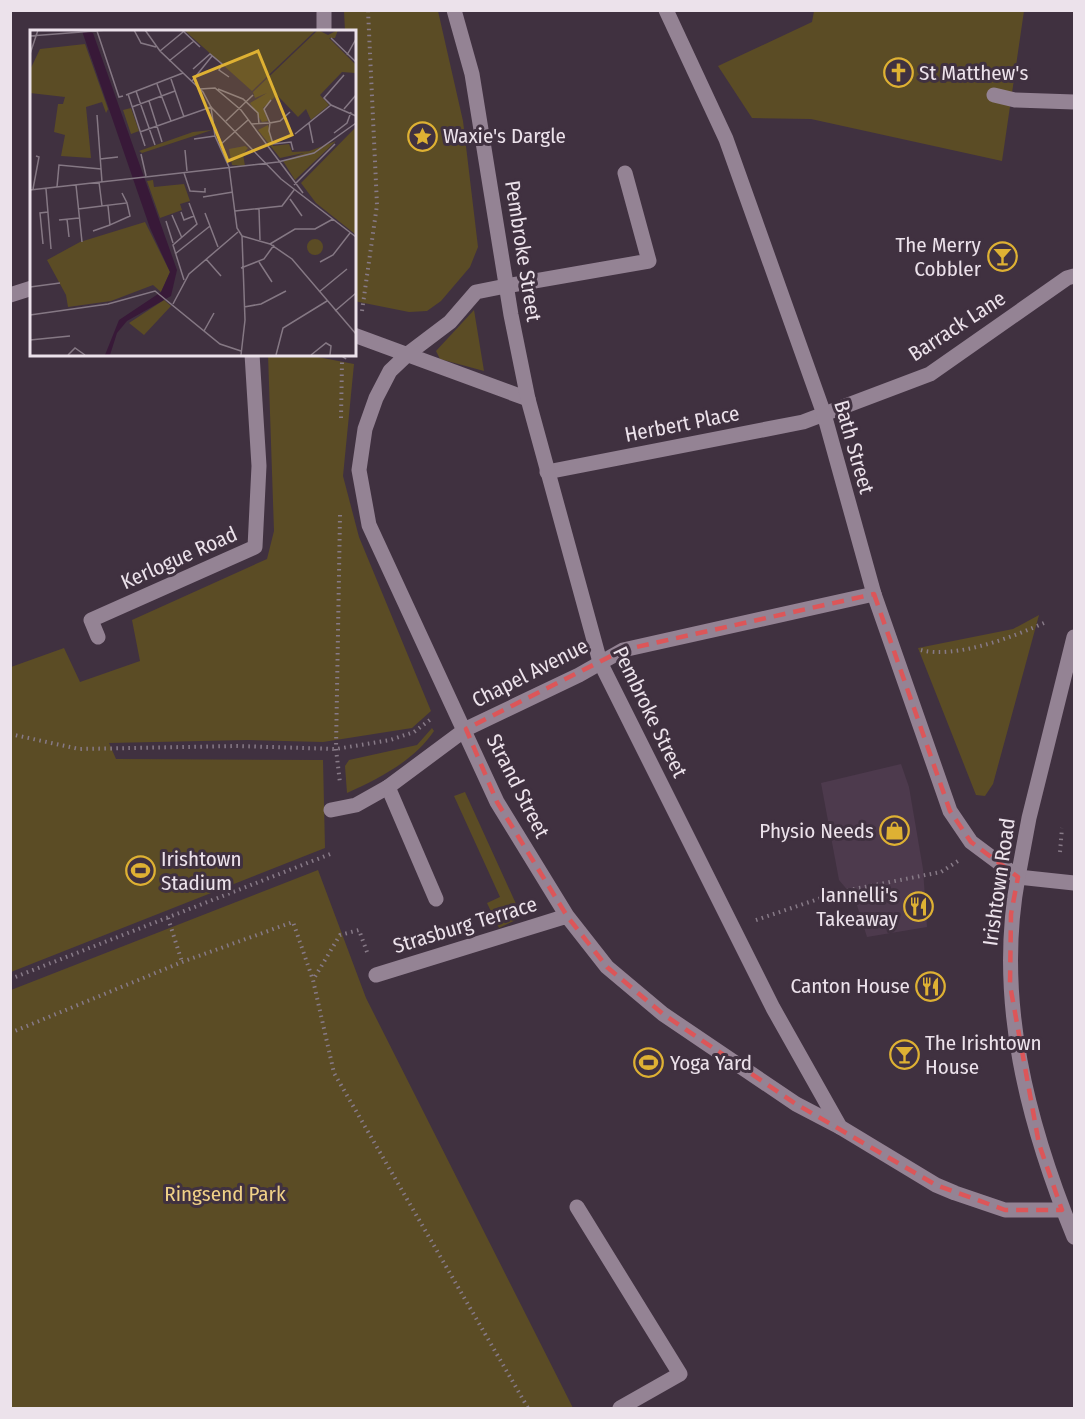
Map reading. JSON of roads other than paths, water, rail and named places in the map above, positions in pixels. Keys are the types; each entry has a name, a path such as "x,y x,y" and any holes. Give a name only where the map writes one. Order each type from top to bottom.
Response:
{"street":[{"path":"324,10 324,30"},
{"name":"Pembroke Street","path":"454,10 472,74 528,399 600,662 773,1008 840,1126 936,1185 955,1193 1005,1210 1062,1210"},
{"name":"Bath Street","path":"666,10 726,139 824,414 874,594 950,811 971,842 1017,878"},
{"path":"994,95 1015,100 1074,102"},
{"path":"409,353 441,330 476,292 649,261 625,173"},
{"name":"Barrack Lane","path":"824,414 930,374 1067,278 1074,276"},
{"path":"10,295 30,289"},
{"path":"356,336 409,353 528,399"},
{"name":"Strand Street","path":"409,353 390,371 376,398 365,429 359,470 369,525 466,729 497,802 567,916 607,967 663,1014 796,1104 840,1126"},
{"name":"Kerlogue Road","path":"98,637 91,620 255,547 259,466 252,356"},
{"name":"Herbert Place","path":"547,472 803,422 824,414"},
{"name":"Chapel Avenue","path":"333,809 356,805 388,787 466,729 579,675 623,650 874,594"},
{"name":"Irishtown Road","path":"1074,637 1029,818 1017,878 1011,914 1010,985 1020,1060 1039,1144 1074,1237"},
{"path":"388,787 436,899"},
{"path":"1017,878 1074,883"},
{"name":"Strasburg Terrace","path":"376,975 567,916"},
{"path":"577,1207 680,1374 620,1408"}],"place":[{"name":"St Matthew's","path":"898,73"},
{"name":"Waxie's Dargle","path":"422,136"},
{"name":"The Merry Cobbler","path":"1002,257"},
{"name":"Physio Needs","path":"895,831"},
{"name":"Irishtown Stadium","path":"140,871"},
{"name":"Iannelli's Takeaway","path":"919,907"},
{"name":"Canton House","path":"931,986"},
{"name":"The Irishtown House","path":"904,1055"},
{"name":"Yoga Yard","path":"649,1063"}],"park label":[{"name":"Ringsend Park","path":"225,1194"}]}
